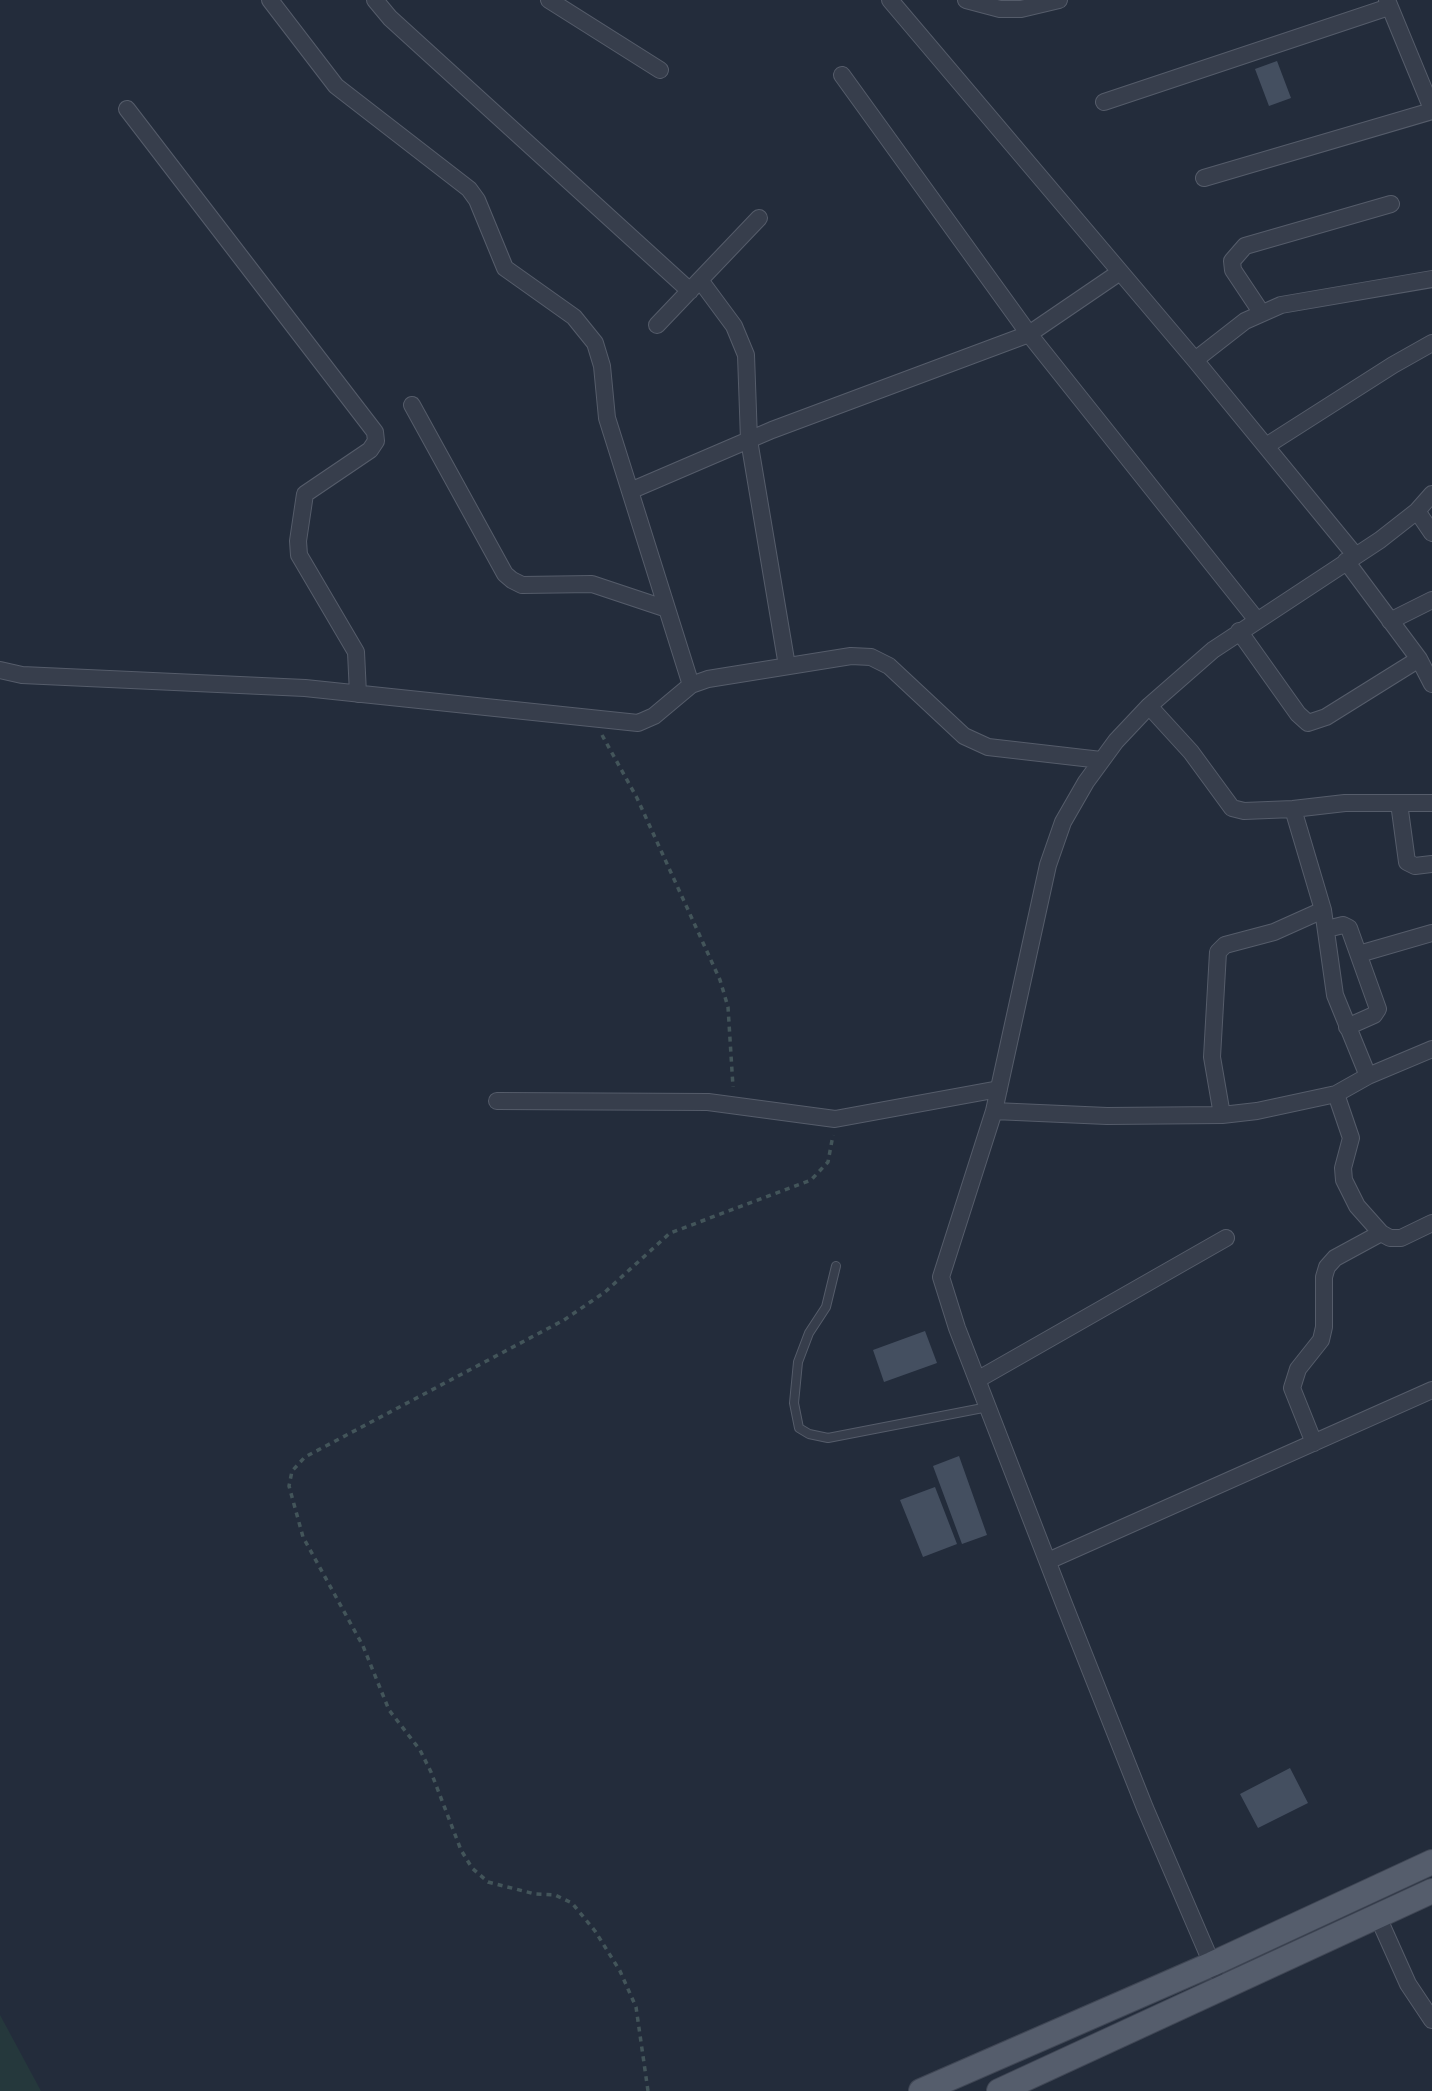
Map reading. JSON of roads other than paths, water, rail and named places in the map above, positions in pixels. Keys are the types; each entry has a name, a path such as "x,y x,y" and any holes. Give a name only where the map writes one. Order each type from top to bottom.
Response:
{"main road":[{"path":"921,2091 1212,1964 1432,1862"},
{"path":"1009,2088 1432,1891"}],"street":[{"path":"270,0 335,86 469,189 477,200 505,268 525,284 549,297 587,329 600,354 607,418 691,685"},
{"path":"376,0 390,18 695,286 715,296 734,326 746,355 748,440 787,666"},
{"path":"549,0 660,70"},
{"path":"890,0 1266,446 1350,558 1390,621 1419,659 1432,684"},
{"path":"967,0 1000,9 1021,9 1059,0"},
{"path":"1104,102 1388,3 1432,110 1204,178"},
{"path":"842,75 1029,334 1256,619"},
{"path":"127,109 375,432 376,441 370,450 305,494 298,541 299,555 356,652 358,694"},
{"path":"1261,312 1233,270 1232,261 1245,246 1391,204"},
{"path":"657,325 759,218"},
{"path":"630,491 748,440 1029,334 1120,272"},
{"path":"1195,360 1261,312 1306,300 1432,279"},
{"path":"1266,446 1432,343"},
{"path":"412,405 505,574 512,580 522,585 592,584 667,609"},
{"path":"1223,1990 1145,1808 977,1380 941,1278 994,1111 1048,865 1063,822 1101,760 1149,706 1239,631 1380,540 1417,511 1432,494"},
{"path":"1417,511 1432,533"},
{"path":"1390,621 1432,600"},
{"path":"1239,631 1298,714 1308,723 1326,717 1419,659"},
{"path":"0,670 22,675 305,688 638,723 654,716 691,685 708,679 850,656 871,657 889,666 964,736 1009,750 1101,760"},
{"path":"1149,706 1191,752 1233,808 1244,811 1345,803 1432,803"},
{"path":"1399,803 1408,862 1415,866 1432,864"},
{"path":"1293,809 1323,910 1335,995 1368,1076"},
{"path":"1222,1115 1212,1057 1218,952 1225,945 1274,932 1323,910"},
{"path":"1327,929 1343,925 1349,928 1378,1009 1374,1015 1348,1027"},
{"path":"1359,954 1432,933"},
{"path":"994,1111 1107,1116 1222,1115 1296,1104 1336,1094 1368,1076 1432,1049"},
{"path":"498,1101 734,1104 757,1110 835,1119 999,1089"},
{"path":"1336,1094 1351,1138 1343,1168 1344,1180 1357,1206 1381,1233 1401,1238 1432,1223"},
{"path":"1314,1443 1292,1388 1298,1369 1321,1340 1324,1327 1324,1277 1335,1258 1381,1233"},
{"path":"977,1380 1226,1238"},
{"path":"1048,1561 1432,1390"},
{"path":"1378,1917 1408,1984 1432,2020"}],"lane":[{"path":"836,1266 826,1307 809,1332 798,1362 794,1403 799,1428 808,1434 828,1438 988,1408"}]}
